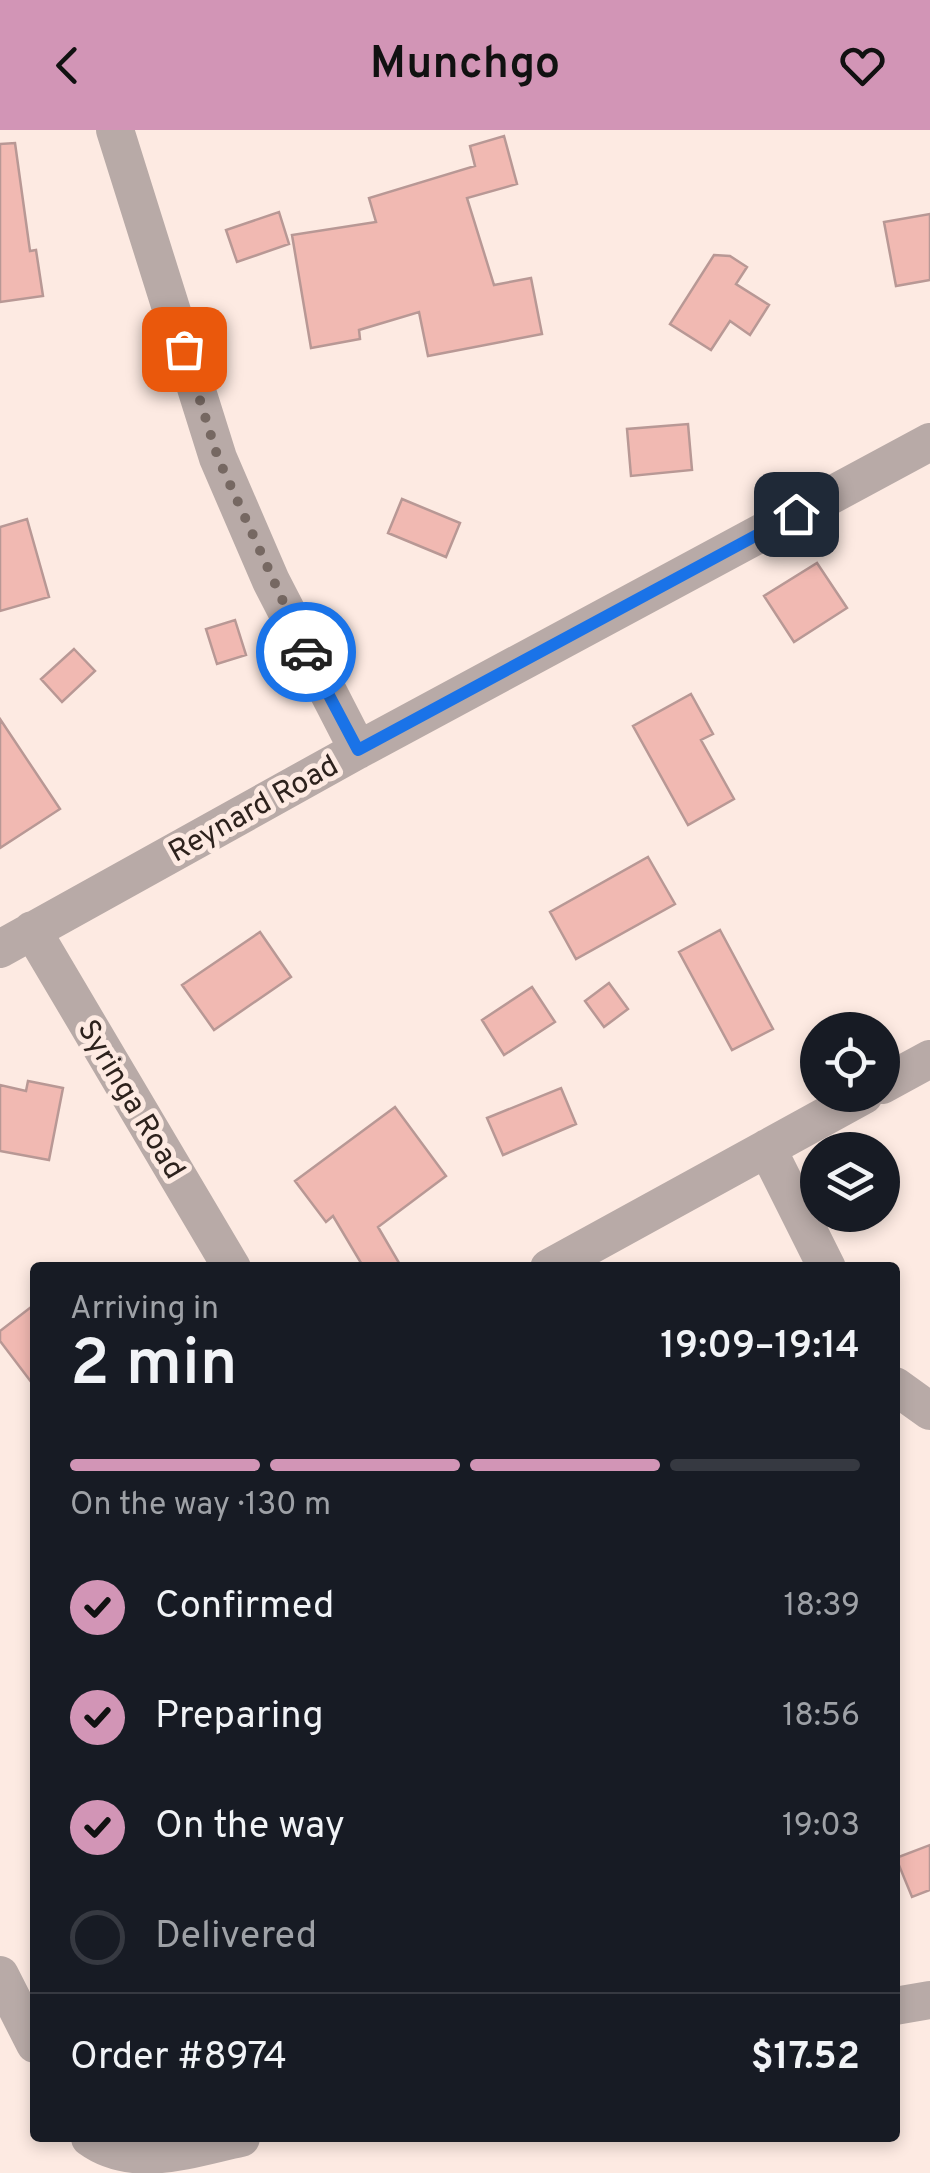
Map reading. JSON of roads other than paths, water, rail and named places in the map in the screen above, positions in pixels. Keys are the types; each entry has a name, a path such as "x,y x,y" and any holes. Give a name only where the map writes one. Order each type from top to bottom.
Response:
{"street":[{"path":"115,130 218,458 271,581 358,750"},
{"name":"Reynard Road","path":"16,940 358,750 930,442"},
{"name":"Syringa Road","path":"16,940 228,1262"},
{"path":"900,1075 930,1059"},
{"path":"560,1262 833,1112"},
{"path":"768,1148 824,1262"},
{"path":"900,1390 930,1411"},
{"path":"0,1975 30,2034"},
{"path":"900,2005 930,2000"},
{"path":"99,2142 130,2155 174,2152 222,2142"}]}
